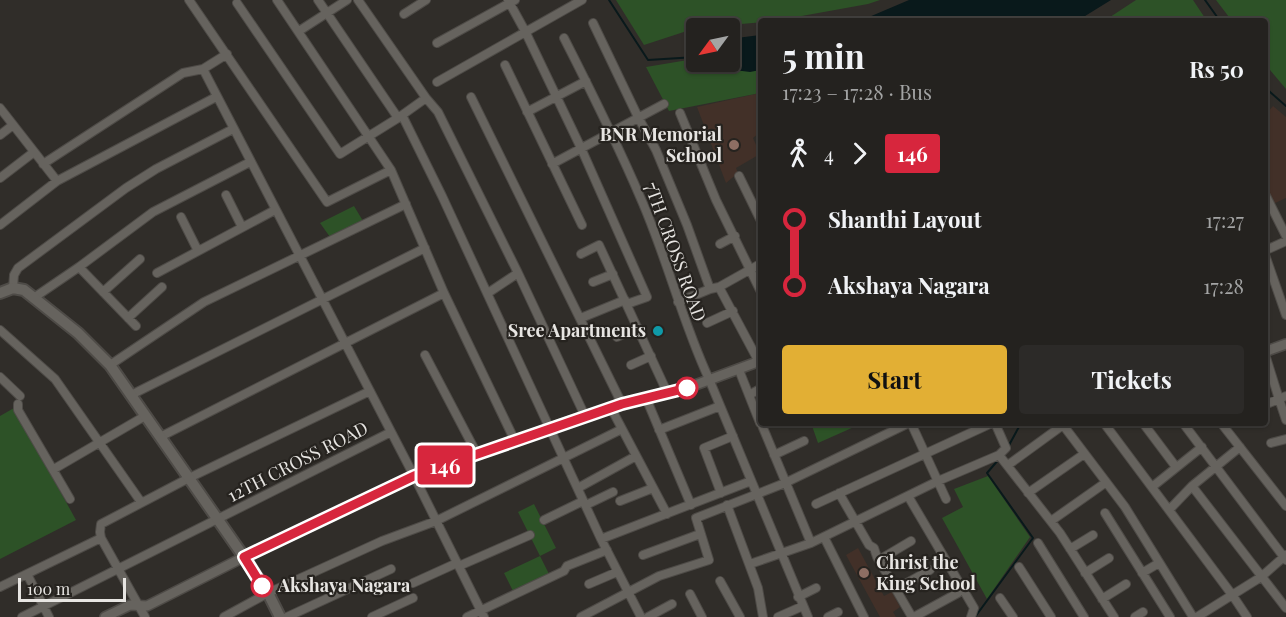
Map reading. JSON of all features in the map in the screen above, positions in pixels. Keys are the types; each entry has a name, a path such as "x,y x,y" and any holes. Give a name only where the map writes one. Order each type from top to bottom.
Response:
{"main road":[{"path":"0,293 13,288 24,290 35,297 78,333 110,366 244,557 268,593 280,617"}],"street":[{"path":"189,0 327,202 391,170"},
{"path":"277,0 391,170 444,293 516,441"},
{"path":"318,0 400,117 488,293 562,457 641,617"},
{"path":"299,31 347,0"},
{"path":"358,0 438,112 518,273 585,416"},
{"path":"404,14 426,0"},
{"path":"437,82 582,0"},
{"path":"238,1 340,154 426,98"},
{"path":"437,43 511,1 581,148 647,297 581,318"},
{"path":"593,23 656,150 710,289"},
{"name":"7TH CROSS ROAD","path":"564,38 642,200 692,343 808,617"},
{"path":"43,164 183,73 203,69 227,54"},
{"path":"505,65 582,225"},
{"path":"203,69 483,614"},
{"path":"527,112 586,81"},
{"path":"0,225 57,181 216,97"},
{"path":"471,97 622,404"},
{"path":"552,164 664,104"},
{"path":"0,108 57,181"},
{"path":"680,113 716,200 758,286"},
{"path":"0,135 13,125"},
{"path":"13,288 14,275 18,267 116,195 156,169 233,129"},
{"path":"0,178 34,152"},
{"path":"35,297 153,212 250,162"},
{"path":"739,176 758,215"},
{"path":"226,195 242,227"},
{"path":"1268,200 1286,236"},
{"path":"110,366 194,308 406,204"},
{"path":"157,273 275,210"},
{"path":"181,218 198,250"},
{"path":"720,244 735,236"},
{"path":"1268,250 1286,241"},
{"path":"581,254 600,245 667,392"},
{"path":"131,395 425,248"},
{"path":"103,292 140,259"},
{"path":"1268,263 1286,315"},
{"path":"678,302 719,287 758,265"},
{"path":"79,267 136,326"},
{"path":"488,293 518,273"},
{"path":"593,282 613,274"},
{"path":"129,318 162,287"},
{"path":"719,287 758,357"},
{"path":"160,437 444,293"},
{"path":"706,323 733,312"},
{"path":"617,337 638,328"},
{"path":"0,330 50,374 141,502"},
{"path":"1268,351 1286,344"},
{"path":"425,355 477,454"},
{"path":"631,365 651,356"},
{"path":"1268,360 1282,398 1286,420"},
{"path":"105,617 130,605 147,606 414,476 585,416 687,388 758,362"},
{"path":"739,370 758,416"},
{"path":"0,377 19,400 18,410 70,499"},
{"path":"749,395 758,390"},
{"path":"145,617 101,537 102,524 189,478 370,391"},
{"path":"646,398 691,505"},
{"path":"1268,403 1282,398"},
{"path":"659,430 720,406"},
{"path":"611,408 667,514"},
{"path":"54,469 145,416"},
{"path":"762,426 811,543"},
{"path":"581,617 659,576 709,560 696,518 785,483 904,426"},
{"path":"912,426 946,499"},
{"path":"816,504 986,426"},
{"path":"750,564 811,543 938,481 999,455 1006,448 995,426"},
{"path":"1008,465 1060,426"},
{"path":"1064,426 1125,507 1195,617 1233,596 1285,557 1186,426"},
{"path":"1106,426 1247,617"},
{"path":"1145,426 1176,467"},
{"path":"1223,426 1286,506"},
{"path":"224,617 268,593 382,541 436,521 622,429"},
{"name":"12TH CROSS ROAD","path":"22,617 391,432"},
{"path":"721,493 704,448 733,436"},
{"path":"1271,443 1286,439"},
{"path":"774,455 804,441"},
{"path":"1152,487 1202,447"},
{"path":"1169,510 1192,486 1240,447"},
{"path":"1029,493 1084,454"},
{"path":"999,455 1051,522 1114,617"},
{"path":"578,488 636,456"},
{"path":"601,539 751,481"},
{"path":"1051,522 1105,483"},
{"path":"1192,486 1286,608"},
{"path":"620,501 653,488"},
{"path":"544,520 613,492"},
{"path":"839,493 869,545 874,548 913,617 957,592"},
{"path":"908,496 974,608 970,617"},
{"path":"727,505 758,588 762,617"},
{"path":"1105,513 1170,617"},
{"path":"643,555 700,534"},
{"path":"413,583 530,535"},
{"path":"1070,549 1093,535"},
{"path":"0,587 101,537"},
{"path":"824,537 864,617"},
{"path":"879,560 911,541"},
{"path":"1038,543 1084,617"},
{"path":"467,617 483,614 564,571 567,566 607,550"},
{"path":"1085,573 1108,558"},
{"path":"1142,573 1159,563"},
{"path":"1019,567 1051,617"},
{"path":"287,617 391,569"},
{"path":"896,589 930,570"},
{"path":"589,584 617,572"},
{"path":"27,574 49,617"},
{"path":"720,581 740,617"},
{"path":"1102,599 1126,584"},
{"path":"798,597 816,588"},
{"path":"690,594 702,617"},
{"path":"372,617 413,598"},
{"path":"1000,598 1013,617"},
{"path":"648,617 672,604"},
{"path":"778,617 803,606"},
{"path":"600,608 605,617"},
{"path":"828,617 838,612"},
{"path":"1135,617 1143,612"}],"shaded area":[{"path":"909,0 1111,0 1082,18 864,18"},
{"path":"758,35 758,70 740,71 740,38"},
{"name":"BNR Memorial School","path":"758,93 758,134 753,138 758,155 736,168 738,173 726,183 697,107"},
{"path":"1273,106 1286,117 1286,198 1273,204 1268,194 1268,112"},
{"name":"Christ the King School","path":"858,548 884,596 892,592 900,607 893,612 896,617 880,617 846,555"}],"green space":[{"path":"616,0 880,0 791,18 758,18 758,22 740,24 740,18 686,18 686,31 644,45"},
{"path":"1136,0 1193,0 1205,18 1109,18"},
{"path":"1216,0 1286,0 1286,89 1268,68 1268,18 1230,18"},
{"path":"686,60 686,72 758,70 758,93 669,111 646,67"},
{"path":"354,206 363,221 330,237 320,223"},
{"path":"14,408 76,520 0,559 0,416"},
{"path":"812,426 856,426 818,443"},
{"path":"988,476 1030,537 987,599 942,518 963,507 954,489"},
{"path":"534,504 556,548 540,556 518,512"},
{"path":"540,556 549,574 513,591 504,573"}],"waterway":[{"path":"609,0 648,60 686,58"},
{"path":"1205,0 1218,18"},
{"path":"1268,89 1286,106"},
{"path":"1008,447 1019,426"},
{"path":"975,617 1033,538 987,473 999,459"}],"bus line":[{"name":"146","path":"262,586 244,557 414,476 622,404 687,388"}],"place":[{"name":"BNR Memorial School","path":"734,145"},
{"name":"Sree Apartments","path":"658,331"},
{"name":"Christ the King School","path":"864,573"},
{"name":"Akshaya Nagara","path":"262,586"}]}
